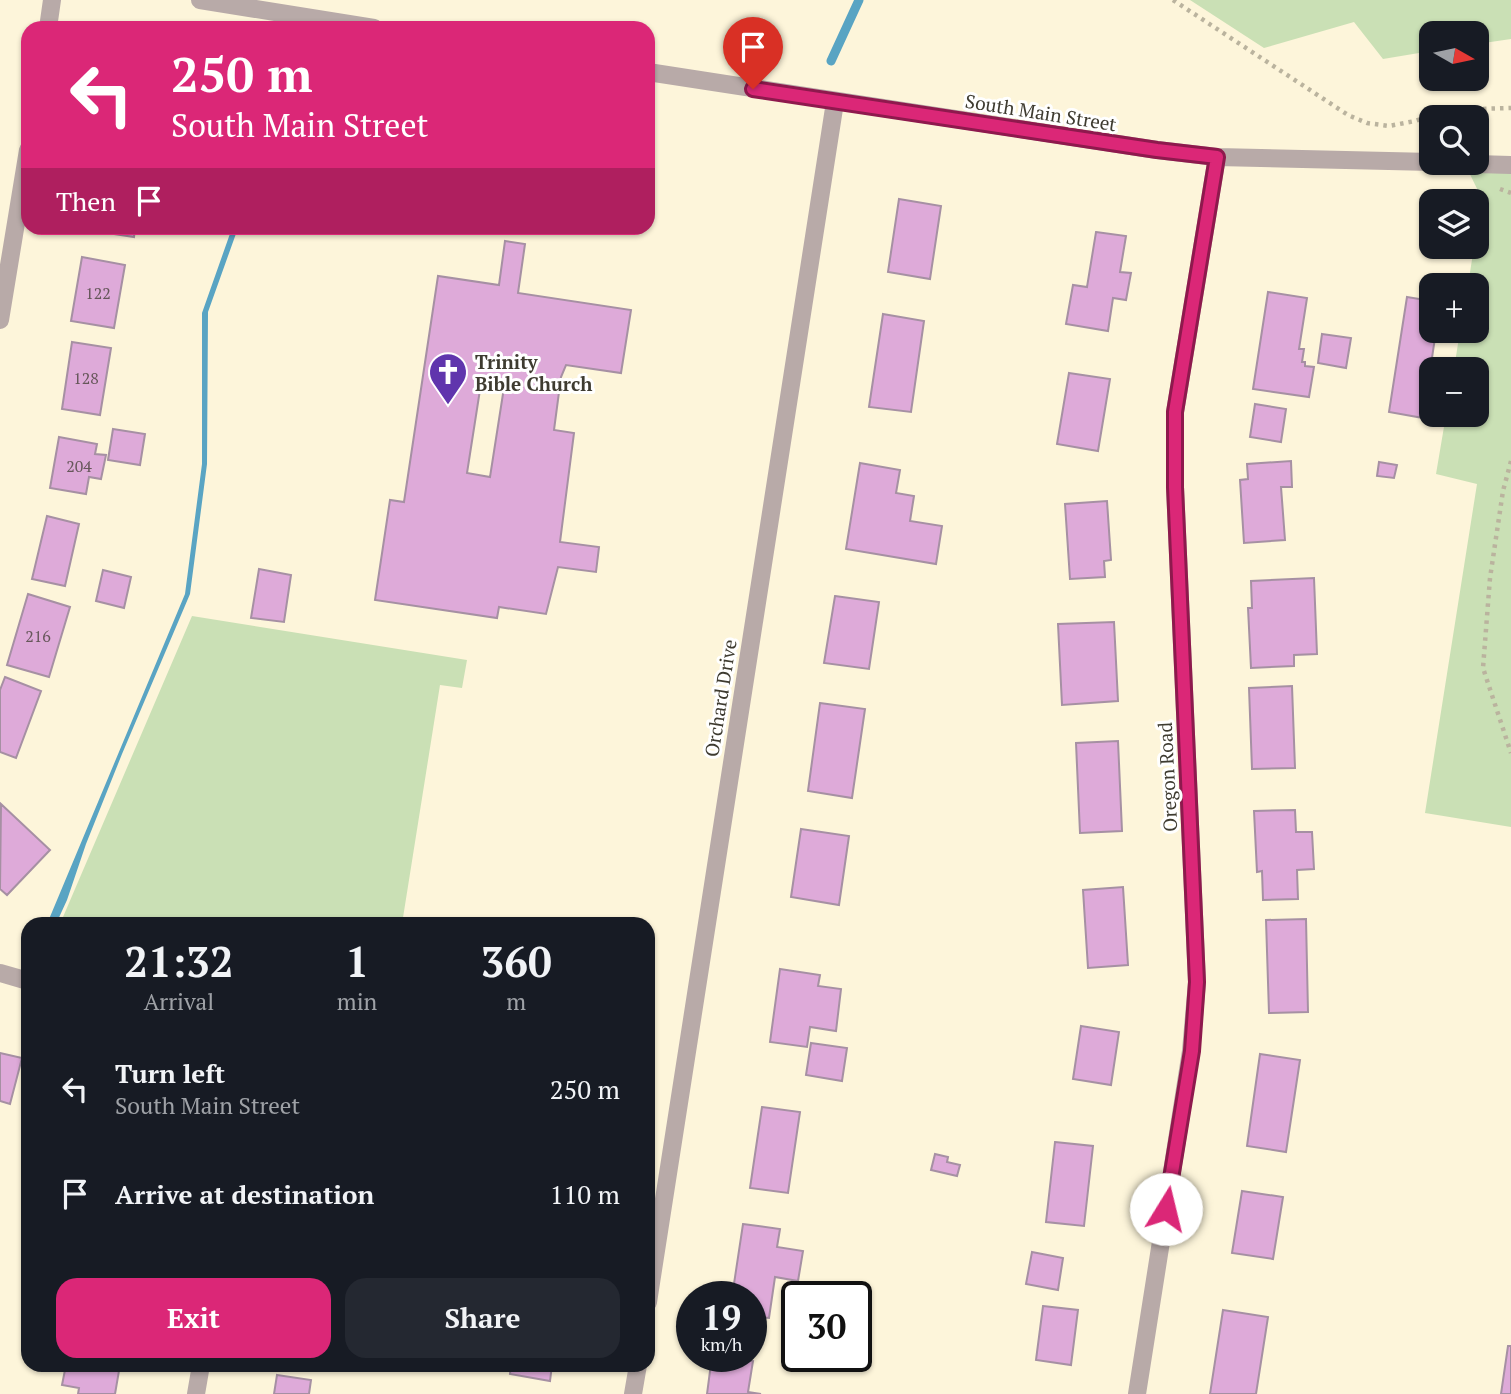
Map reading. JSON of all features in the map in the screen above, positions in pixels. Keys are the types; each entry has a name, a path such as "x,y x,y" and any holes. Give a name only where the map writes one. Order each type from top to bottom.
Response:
{"street":[{"path":"49,21 52,0"},
{"path":"200,0 330,21"},
{"name":"South Main Street","path":"655,73 1217,157 1419,162"},
{"name":"Orchard Drive","path":"655,1257 835,102"},
{"name":"Oregon Road","path":"1137,1394 1192,1051 1197,982 1175,487 1175,412 1217,157"},
{"path":"1489,164 1511,165"},
{"path":"0,320 7,243 21,181"},
{"path":"0,973 21,979"},
{"path":"196,1394 200,1372"},
{"path":"633,1394 637,1372"}],"path":[{"path":"1173,0 1348,115 1367,123 1389,126 1419,120"},
{"path":"1489,109 1511,108"},
{"path":"1511,461 1503,491 1490,578 1483,668 1511,753"}],"green space":[{"path":"1190,0 1511,0 1511,39 1489,42 1489,21 1419,21 1419,53 1383,59 1354,22 1264,48"},
{"path":"1489,165 1511,165 1511,827 1425,813 1477,484 1436,474 1444,427 1489,427 1489,357 1456,357 1458,343 1489,343 1489,273 1470,273 1472,259 1489,259 1489,189 1477,189 1470,175 1489,175"},
{"path":"192,616 467,660 462,688 440,685 403,917 63,917"}],"water":[{"path":"230,235 236,235 208,312 207,464 190,594 122,754 67,900 59,917 50,917 185,594 202,464 202,313"}],"building":[{"path":"899,199 941,206 930,279 888,272"},
{"path":"1096,232 1126,236 1120,272 1131,273 1126,300 1113,298 1108,331 1066,324 1073,285 1087,287"},
{"name":"Trinity Bible Church","path":"505,241 525,244 518,293 631,310 621,373 566,365 561,377 554,430 574,433 560,542 599,547 596,572 558,567 546,614 499,607 497,618 375,600 390,500 404,502 438,276 499,285","holes":["482,377 505,381 490,477 467,473"]},
{"path":"82,257 125,265 114,328 71,321"},
{"path":"1268,292 1307,298 1299,349 1304,349 1302,362 1305,362 1305,366 1314,367 1309,397 1253,389"},
{"path":"1407,297 1419,299 1419,343 1434,343 1432,357 1419,357 1419,417 1389,412"},
{"path":"883,314 924,321 911,412 869,407"},
{"path":"1322,334 1351,338 1346,368 1318,363"},
{"path":"72,342 111,348 100,415 62,409"},
{"path":"1069,373 1110,379 1098,451 1057,444"},
{"path":"1255,404 1286,409 1281,442 1250,437"},
{"path":"113,429 145,434 140,465 108,460"},
{"path":"59,437 97,444 95,454 106,455 101,479 89,477 86,494 50,488"},
{"path":"1291,461 1292,487 1281,487 1285,540 1244,543 1240,480 1248,479 1247,464"},
{"path":"1379,462 1397,465 1394,478 1377,476"},
{"path":"860,463 900,470 896,493 914,496 910,521 942,526 936,564 846,549"},
{"path":"1107,501 1111,560 1104,561 1105,577 1070,579 1065,504"},
{"path":"47,516 79,524 65,586 32,579"},
{"path":"259,569 291,575 284,622 251,618"},
{"path":"103,570 131,577 124,608 96,601"},
{"path":"1314,578 1317,654 1294,655 1294,666 1251,668 1248,608 1252,608 1251,581"},
{"path":"28,594 70,607 49,677 7,665"},
{"path":"835,596 879,602 869,669 824,663"},
{"path":"1114,622 1118,701 1062,705 1058,624"},
{"path":"5,677 41,691 16,758 0,752 0,690"},
{"path":"1292,686 1295,768 1252,769 1249,688"},
{"path":"820,703 865,709 852,798 808,791"},
{"path":"1118,741 1122,831 1080,833 1076,743"},
{"path":"1,804 50,850 7,895 0,889"},
{"path":"1295,810 1296,832 1312,832 1314,869 1297,870 1298,899 1263,900 1262,871 1257,872 1254,811"},
{"path":"801,829 849,836 839,905 791,897"},
{"path":"1123,887 1128,965 1088,968 1083,890"},
{"path":"1306,919 1308,1012 1269,1013 1266,920"},
{"path":"780,969 820,975 818,986 841,989 836,1031 810,1027 807,1047 770,1042"},
{"path":"1081,1026 1119,1032 1111,1085 1073,1079"},
{"path":"811,1043 847,1048 842,1081 806,1075"},
{"path":"0,1053 21,1058 10,1104 0,1101"},
{"path":"1260,1054 1300,1060 1286,1152 1247,1146"},
{"path":"762,1107 800,1112 788,1193 750,1188"},
{"path":"1055,1142 1093,1146 1084,1226 1046,1222"},
{"path":"935,1154 948,1157 947,1162 960,1165 957,1176 931,1170"},
{"path":"1242,1191 1283,1197 1273,1259 1232,1253"},
{"path":"743,1224 780,1229 777,1247 803,1251 798,1281 775,1277 769,1318 767,1281 734,1281"},
{"path":"1032,1252 1063,1258 1058,1290 1026,1284"},
{"path":"1043,1306 1078,1310 1071,1365 1036,1360"},
{"path":"1223,1310 1268,1317 1256,1394 1210,1394"},
{"path":"1508,1346 1511,1346 1511,1394 1501,1394"},
{"path":"65,1372 119,1372 115,1394 78,1394 79,1388 62,1385"},
{"path":"510,1372 551,1372 550,1381"},
{"path":"710,1372 751,1372 748,1392 761,1394 707,1394"},
{"path":"277,1375 311,1380 309,1394 274,1394"}],"waterway":[{"path":"831,61 859,0"}],"place":[{"name":"Trinity Bible Church","path":"448,406"}],"route":[{"path":"753,89 1217,157 1175,412 1175,487 1197,982 1192,1051 1166,1209"}]}
